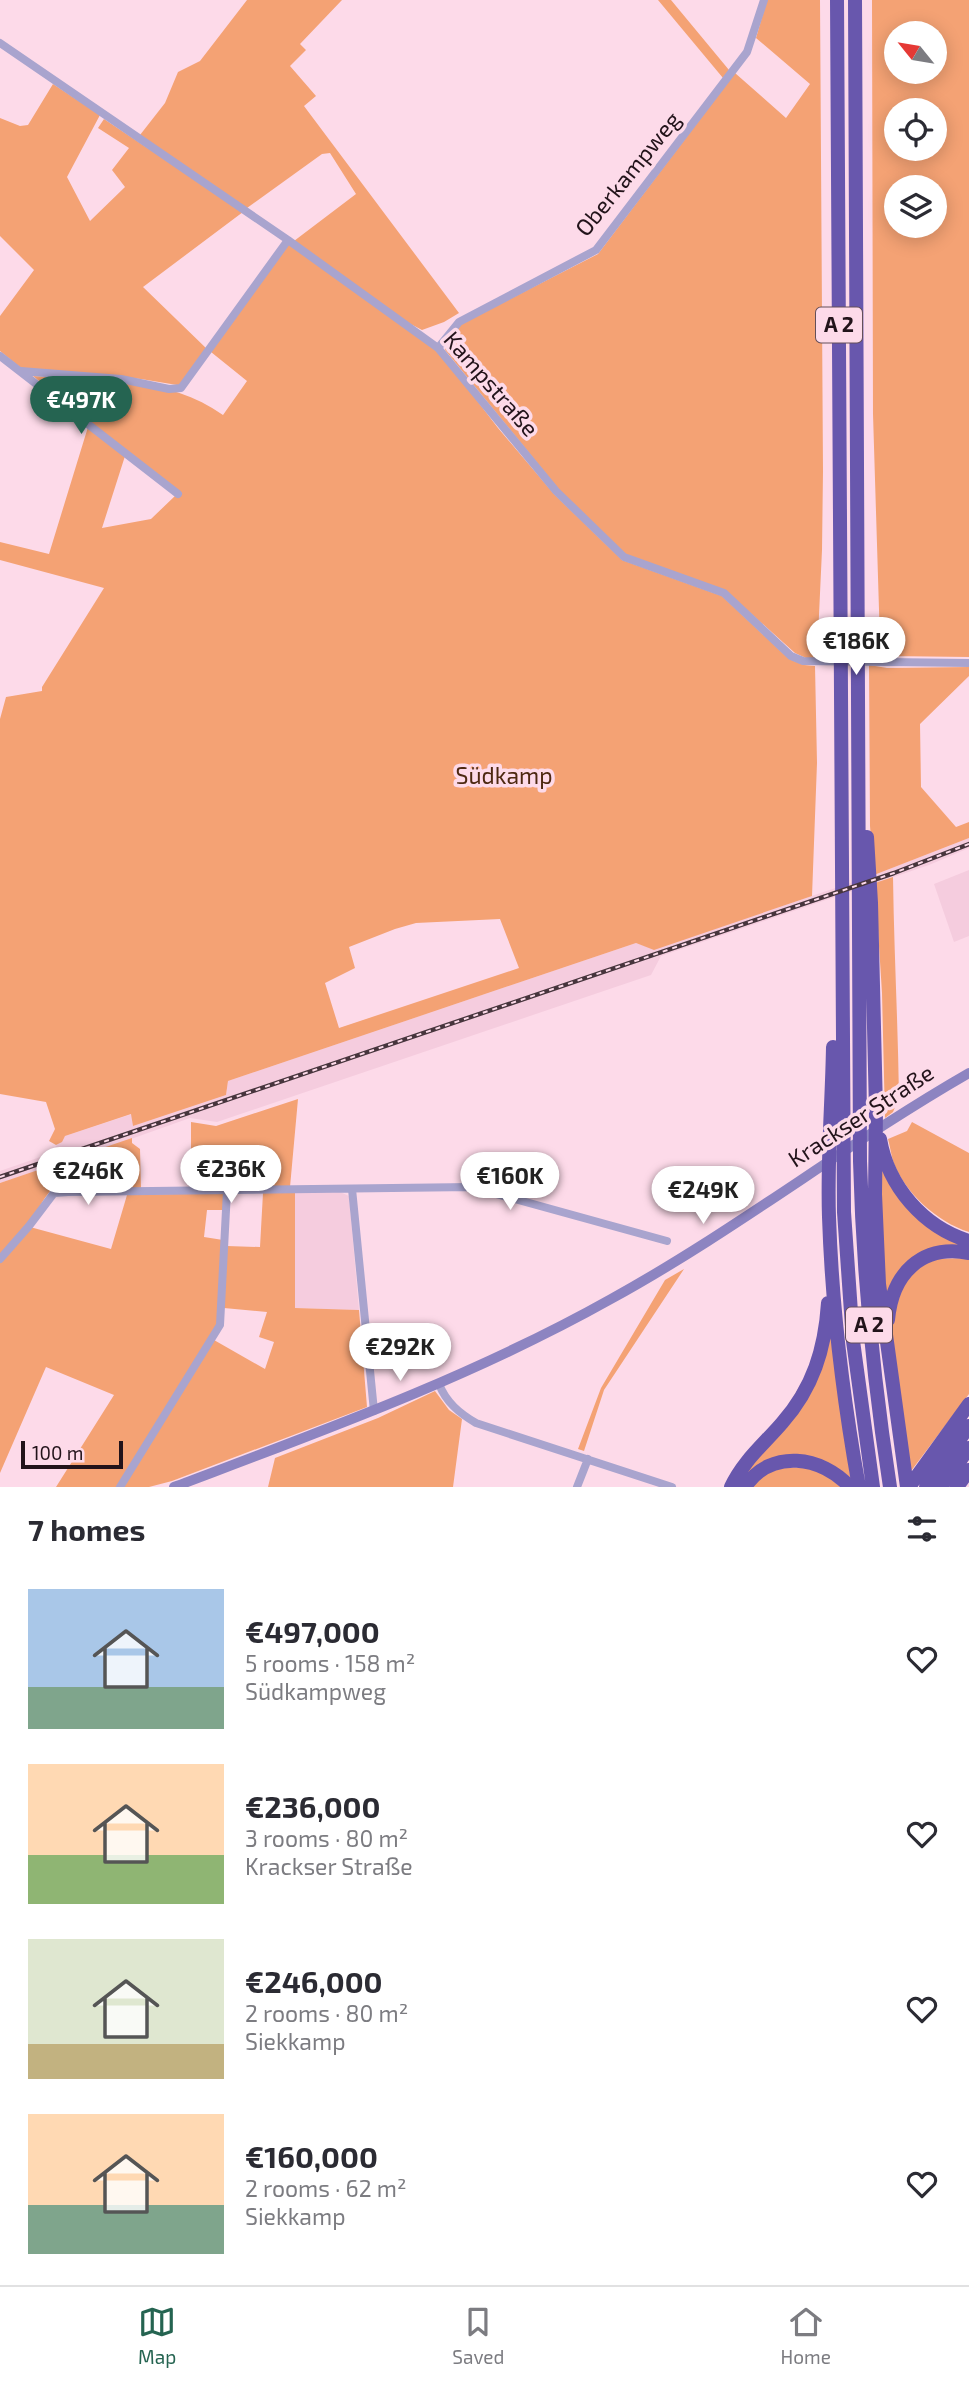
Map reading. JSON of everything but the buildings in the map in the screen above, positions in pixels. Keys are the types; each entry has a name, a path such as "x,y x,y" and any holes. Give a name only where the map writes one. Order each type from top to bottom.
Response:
{"highway":[{"name":"A 2","path":"837,0 843,1174 853,1341 873,1487"},
{"name":"A 2","path":"855,0 858,770 865,905 860,1161 869,1333 890,1487"},
{"path":"865,905 878,1148 879,1284 906,1482"},
{"path":"731,1487 743,1464 802,1398 816,1371 824,1337 828,1309 828,1141 834,971 841,956"},
{"path":"878,1148 900,1190 916,1209 950,1233 969,1241"},
{"path":"829,1217 838,1339 859,1487"},
{"path":"886,1343 889,1304 894,1290 907,1270 915,1262 936,1253 969,1253"},
{"path":"906,1482 969,1404"},
{"path":"926,1487 969,1426"},
{"path":"941,1487 969,1448"},
{"path":"745,1487 766,1468 791,1460 821,1465 850,1487"},
{"path":"957,1487 969,1470"}],"street":[{"name":"Oberkampweg","path":"438,348 460,322 596,250 747,52 764,0"},
{"name":"Kampstraße","path":"0,43 288,240 438,348 556,491 624,557 724,593 791,656 803,661 969,663"},
{"path":"21,372 121,379 169,389 181,388 288,240"},
{"path":"0,356 178,494"},
{"name":"Krackser Straße","path":"174,1487 374,1412 535,1339 656,1273 969,1073"},
{"path":"68,1168 68,1192"},
{"path":"0,1259 54,1193 68,1192 471,1187 667,1241"},
{"path":"352,1189 374,1412"},
{"path":"120,1487 220,1325 228,1191"},
{"path":"439,1384 447,1399 461,1414 476,1423 672,1487"},
{"path":"577,1487 588,1459"}],"shaded area":[{"path":"969,838 969,848 929,865 661,956 651,975 217,1122 190,1118 0,1183 0,1171 49,1154 65,1136 132,1114 133,1126 226,1095 228,1081 636,943 654,949 874,875"},
{"path":"969,870 969,936 954,942 934,884"},
{"path":"295,1192 340,1192 349,1196 359,1310 295,1308"}],"green space":[{"path":"247,0 342,0 300,44 306,50 290,66 316,96 304,106 459,313 422,330 403,320 294,241 356,194 330,153 322,154 247,208 140,135 165,103 178,72 200,61"},
{"path":"658,0 671,0 729,70 723,78"},
{"path":"767,0 820,0 823,471 817,658 806,658 795,653 726,591 626,555 561,492 445,350 459,325 598,254 735,73 786,118 810,84 756,38"},
{"path":"872,0 969,0 969,657 888,656 880,642 873,414"},
{"path":"53,84 100,115 67,177 90,221 125,187 112,170 129,148 98,128 104,119 243,212 143,287 208,350 183,386 141,379 21,368 0,351 0,316 34,270 0,236 0,118 20,126 28,125"},
{"name":"Südkamp","path":"287,242 442,355 498,428 554,494 622,560 722,596 789,659 815,666 817,763 812,896 654,950 636,943 228,1081 226,1095 133,1126 131,1114 65,1136 62,1142 56,1145 49,1141 55,1129 46,1102 0,1094 0,719 6,697 42,691 104,588 0,560 0,542 49,554 88,427 125,456 102,528 151,519 176,495 33,376 132,382 180,393 223,415 247,381 211,352","holes":["500,919 519,968 339,1028 325,983 355,968 349,947 416,923"]},
{"path":"869,665 887,668 969,667 969,676 920,724 921,787 956,827 969,822 969,838 874,875 870,826"},
{"path":"893,877 899,1098 893,1112 885,1118 882,993 875,883"},
{"path":"298,1099 290,1187 191,1188 191,1122 216,1126"},
{"path":"912,1122 969,1153 969,1232 945,1221 923,1204 898,1173 888,1139 907,1131"},
{"path":"132,1138 132,1143 140,1149 141,1189 81,1190 74,1172 53,1188 30,1227 111,1249 127,1195 225,1193 224,1210 207,1210 204,1237 223,1240 218,1324 118,1487 56,1487 114,1395 46,1367 0,1473 0,1183"},
{"path":"879,1158 905,1203 969,1246 941,1246 886,1299"},
{"path":"295,1192 295,1308 359,1310 367,1407 172,1481 149,1487 123,1487 214,1340 265,1369 274,1342 259,1337 267,1312 224,1308 227,1246 260,1247 263,1193"},
{"path":"969,1258 969,1394 911,1471 891,1325 894,1306 909,1275 932,1259"},
{"path":"684,1269 604,1390 584,1451 578,1449 601,1388 665,1280"},
{"path":"832,1330 851,1482 792,1455 740,1487 745,1473 764,1448"},
{"path":"435,1391 449,1410 462,1419 453,1487 268,1487 275,1458 378,1418"},
{"path":"774,1467 817,1468 841,1487 750,1487"}],"railway":[{"path":"0,1177 894,873 969,844"}]}
